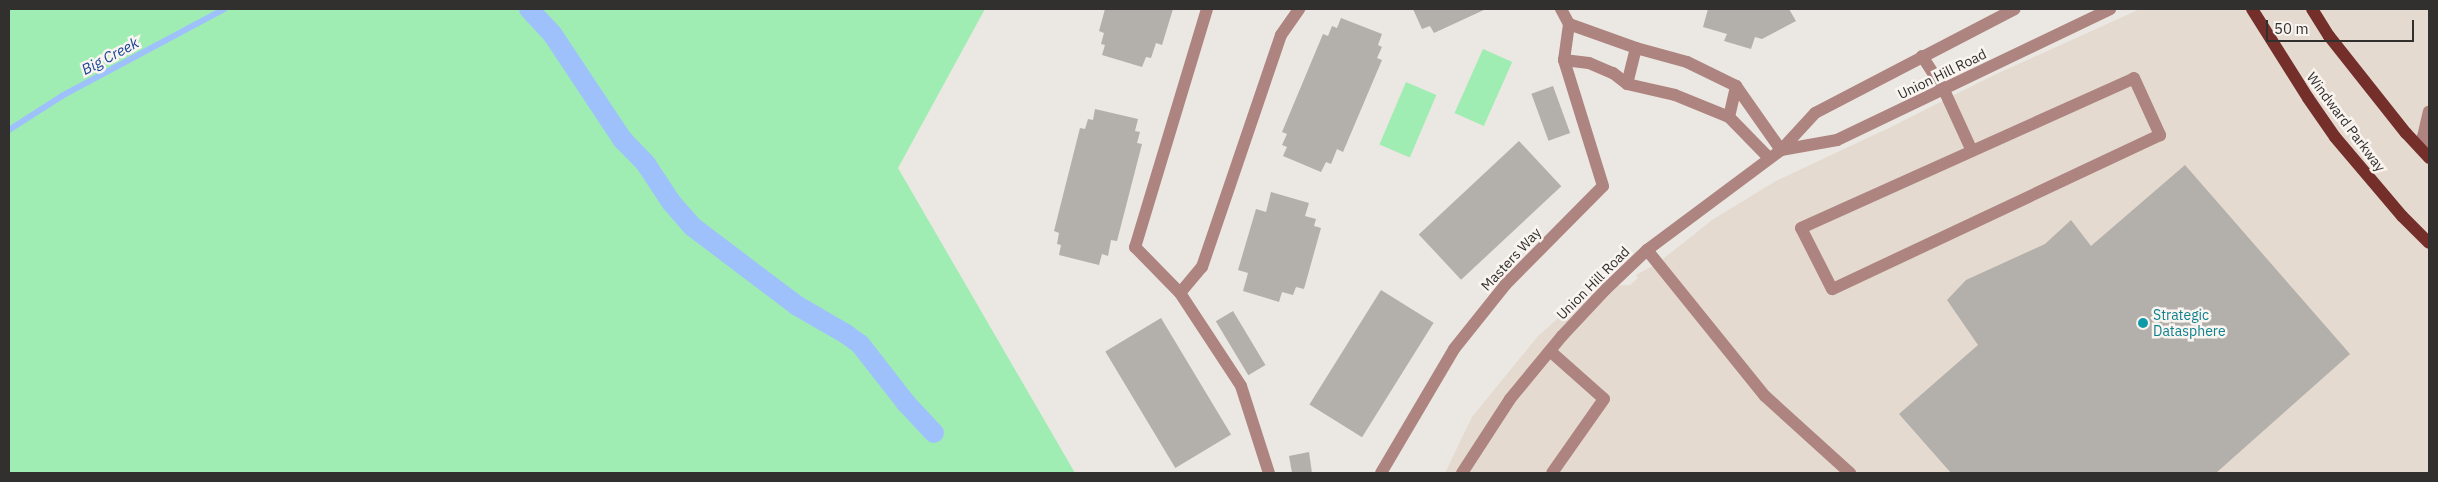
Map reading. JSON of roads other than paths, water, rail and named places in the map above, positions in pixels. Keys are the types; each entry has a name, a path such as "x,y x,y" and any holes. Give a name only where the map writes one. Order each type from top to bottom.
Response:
{"main road":[{"name":"Windward Parkway","path":"2252,9 2335,137 2366,175 2429,244"},
{"path":"2313,10 2329,36 2406,133 2429,158"}],"street":[{"path":"1207,9 1135,248 1180,293 1241,386 1269,473"},
{"path":"1180,293 1202,267 1281,35 1299,9"},
{"path":"1561,9 1569,24 1636,48 1687,62 1736,86 1781,150"},
{"name":"Union Hill Road","path":"1462,473 1510,399 1550,351 1584,311 1648,250 1781,150 1815,113 2015,9"},
{"name":"Union Hill Road","path":"1781,150 1837,140 2110,9"},
{"name":"Masters Way","path":"1381,473 1454,349 1505,285 1603,186 1564,60 1569,24"},
{"path":"1627,84 1636,48"},
{"path":"1922,56 1944,90 1971,149"},
{"path":"1564,60 1589,63 1613,73 1627,84 1675,95 1730,117 1769,158"},
{"path":"2134,78 2160,135 1832,289 1801,228 1971,149 2134,78"},
{"path":"1730,117 1736,86"},
{"path":"2429,112 2423,137 2429,158"},
{"path":"1648,250 1765,396 1850,473"},
{"path":"1550,351 1604,399 1552,473"}],"waterway":[{"name":"Big Creek","path":"9,130 62,96 224,9"},
{"path":"529,9 553,35 622,139 646,164 671,202 693,227 796,305 860,344 906,403 934,433"}],"place":[{"name":"Strategic Datasphere","path":"2143,323"}]}
